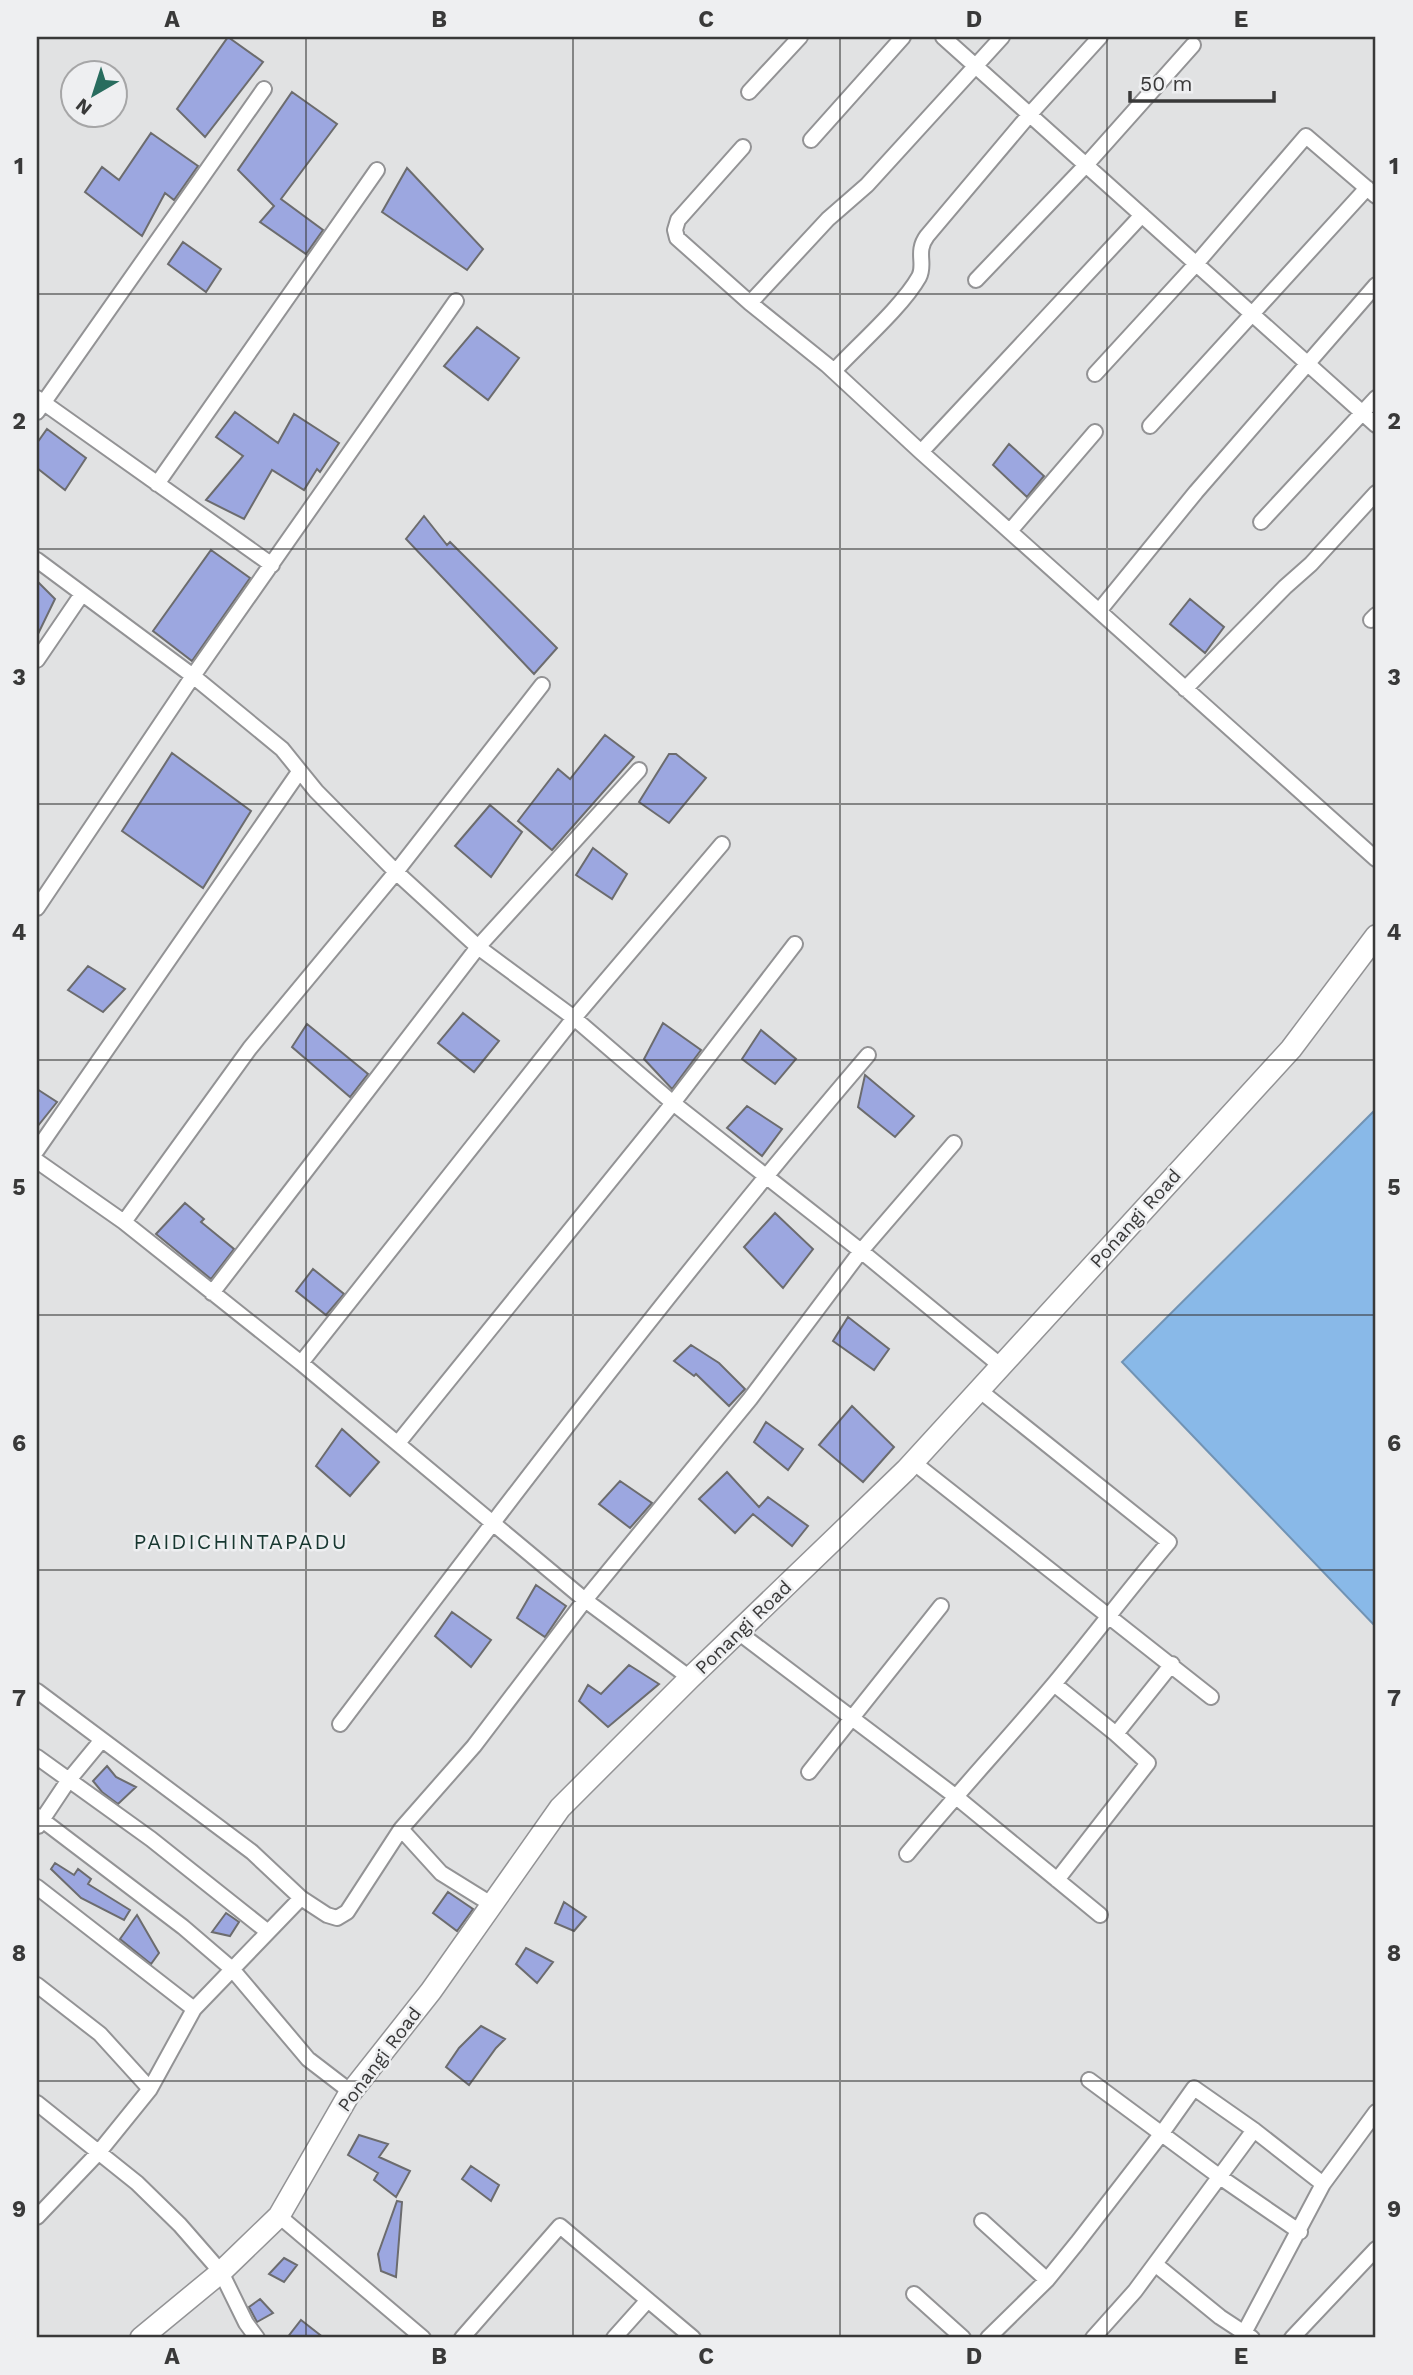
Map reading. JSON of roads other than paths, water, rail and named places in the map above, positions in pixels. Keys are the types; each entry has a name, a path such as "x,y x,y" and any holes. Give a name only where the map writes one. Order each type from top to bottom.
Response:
{"street":[{"path":"749,92 800,37"},
{"path":"811,140 903,37"},
{"path":"943,37 1376,425"},
{"path":"750,303 828,219 867,185 1002,37"},
{"path":"834,371 907,294 921,272 922,243 1030,114 1100,37"},
{"path":"975,280 1086,165 1194,45"},
{"path":"264,89 39,404 272,565"},
{"path":"1095,374 1196,264 1306,136 1371,192 1150,426"},
{"path":"743,147 678,220 674,230 677,238 750,303 834,371 1185,689 1375,855"},
{"path":"157,484 377,170"},
{"path":"921,452 1142,215"},
{"path":"1099,611 1196,492 1376,285"},
{"path":"37,908 193,676 456,301"},
{"path":"1261,522 1376,398"},
{"path":"1010,531 1096,432"},
{"path":"1185,689 1311,564 1376,493"},
{"path":"37,560 193,676 282,749 299,772 396,872 478,947 574,1018 673,1103 861,1251 1001,1366"},
{"path":"37,660 82,594"},
{"path":"124,1222 250,1048 396,872 542,685"},
{"path":"212,1293 478,947 639,769"},
{"path":"37,1150 299,772"},
{"path":"301,1363 574,1018 722,844"},
{"name":"Ponangi Road","path":"152,2335 279,2216 351,2092 431,1991 560,1808 913,1462 1291,1049 1376,936"},
{"path":"398,1443 673,1103 795,943"},
{"path":"340,1724 494,1522 765,1176 868,1055"},
{"path":"37,1691 252,1852 301,1898 327,1915 337,1918 347,1912 401,1829 474,1746 585,1600 750,1399 861,1251 954,1143"},
{"path":"37,1161 124,1222 301,1363 585,1600 690,1678"},
{"path":"907,1854 1054,1684 1169,1542 979,1390"},
{"path":"913,1462 1211,1697"},
{"path":"809,1773 941,1606"},
{"path":"738,1632 955,1796 1100,1915"},
{"path":"1116,1734 1172,1664"},
{"path":"1054,1684 1148,1763 1057,1880"},
{"path":"101,1741 38,1821 183,1927 232,1969 308,2059 351,2092"},
{"path":"37,1757 151,1839 268,1932"},
{"path":"401,1829 441,1873 491,1904"},
{"path":"37,1887 194,2009"},
{"path":"37,2217 99,2152 150,2090 194,2009 301,1898"},
{"path":"37,1985 100,2034 150,2090"},
{"path":"1089,2080 1220,2177 1300,2232"},
{"path":"988,2338 1047,2280 1194,2088 1254,2130 1323,2185"},
{"path":"37,2103 137,2183 180,2225 221,2272 246,2323 257,2338"},
{"path":"1155,2264 1220,2318 1248,2335 1323,2185 1376,2112"},
{"path":"1093,2338 1155,2264 1254,2130"},
{"path":"279,2216 423,2338"},
{"path":"982,2221 1047,2280"},
{"path":"462,2338 560,2226 693,2338"},
{"path":"1292,2338 1376,2249"},
{"path":"914,2294 963,2338"},
{"path":"614,2338 648,2300"}],"water":[{"path":"1376,1109 1376,1627 1122,1362"}],"district":[{"name":"PAIDICHINTAPADU","path":"241,1542"}]}
